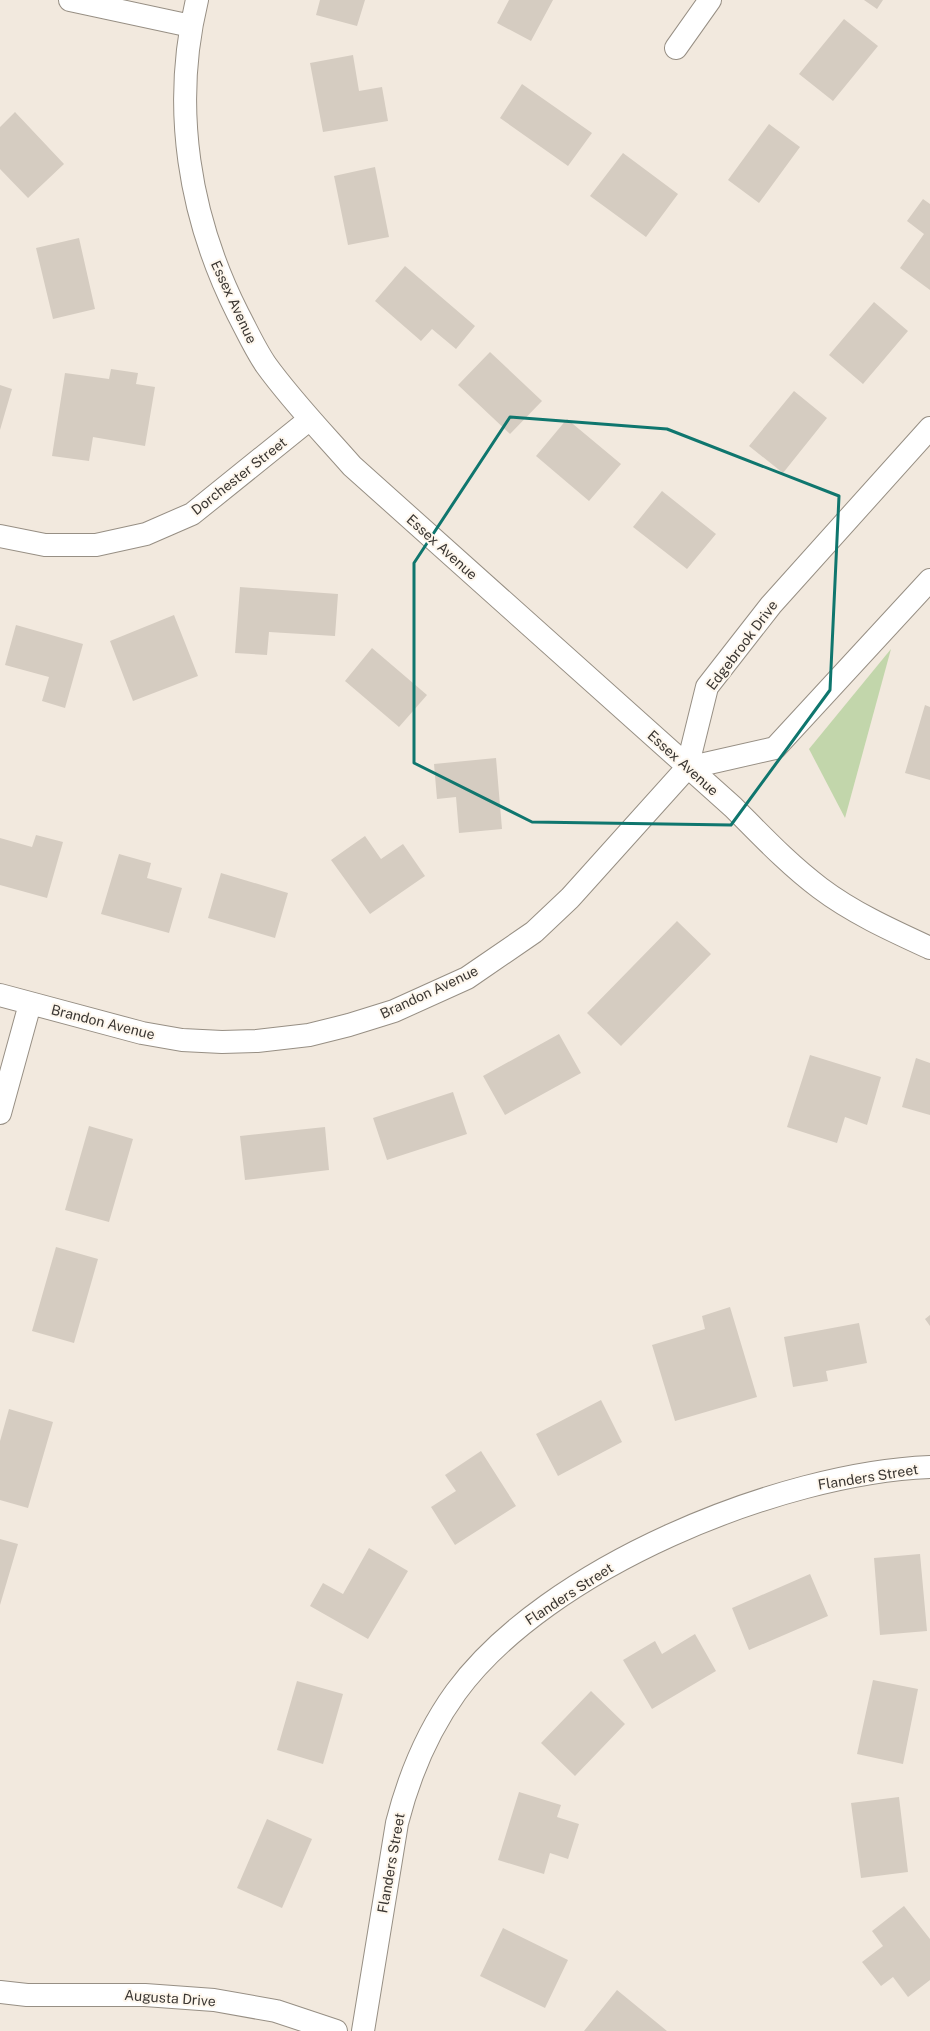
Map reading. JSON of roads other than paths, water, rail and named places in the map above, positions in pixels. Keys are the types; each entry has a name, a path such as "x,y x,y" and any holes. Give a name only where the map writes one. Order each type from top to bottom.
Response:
{"street":[{"path":"70,0 191,26"},
{"name":"Essex Avenue","path":"197,0 191,26 184,86 185,121 192,182 206,236 226,289 254,345 266,364 310,419 352,466 687,768 733,807 792,866 822,889 885,927 930,948"},
{"path":"676,48 710,0"},
{"name":"Dorchester Street","path":"0,536 45,545 96,545 146,534 192,514 310,419"},
{"name":"Edgebrook Drive","path":"687,768 707,687 771,605 930,428"},
{"path":"687,768 775,748 930,580"},
{"name":"Brandon Avenue","path":"0,995 142,1033 182,1040 222,1042 257,1041 309,1035 394,1012 467,978 534,932 570,898 687,768"},
{"path":"0,1113 30,1004"},
{"name":"Flanders Street","path":"363,2031 397,1823 404,1795 416,1762 434,1726 456,1692 486,1657 520,1626 571,1589 641,1549 709,1519 785,1493 847,1478 930,1468"},
{"name":"Augusta Drive","path":"0,1992 27,1996 145,1995 214,2000 276,2011 336,2031"}]}
